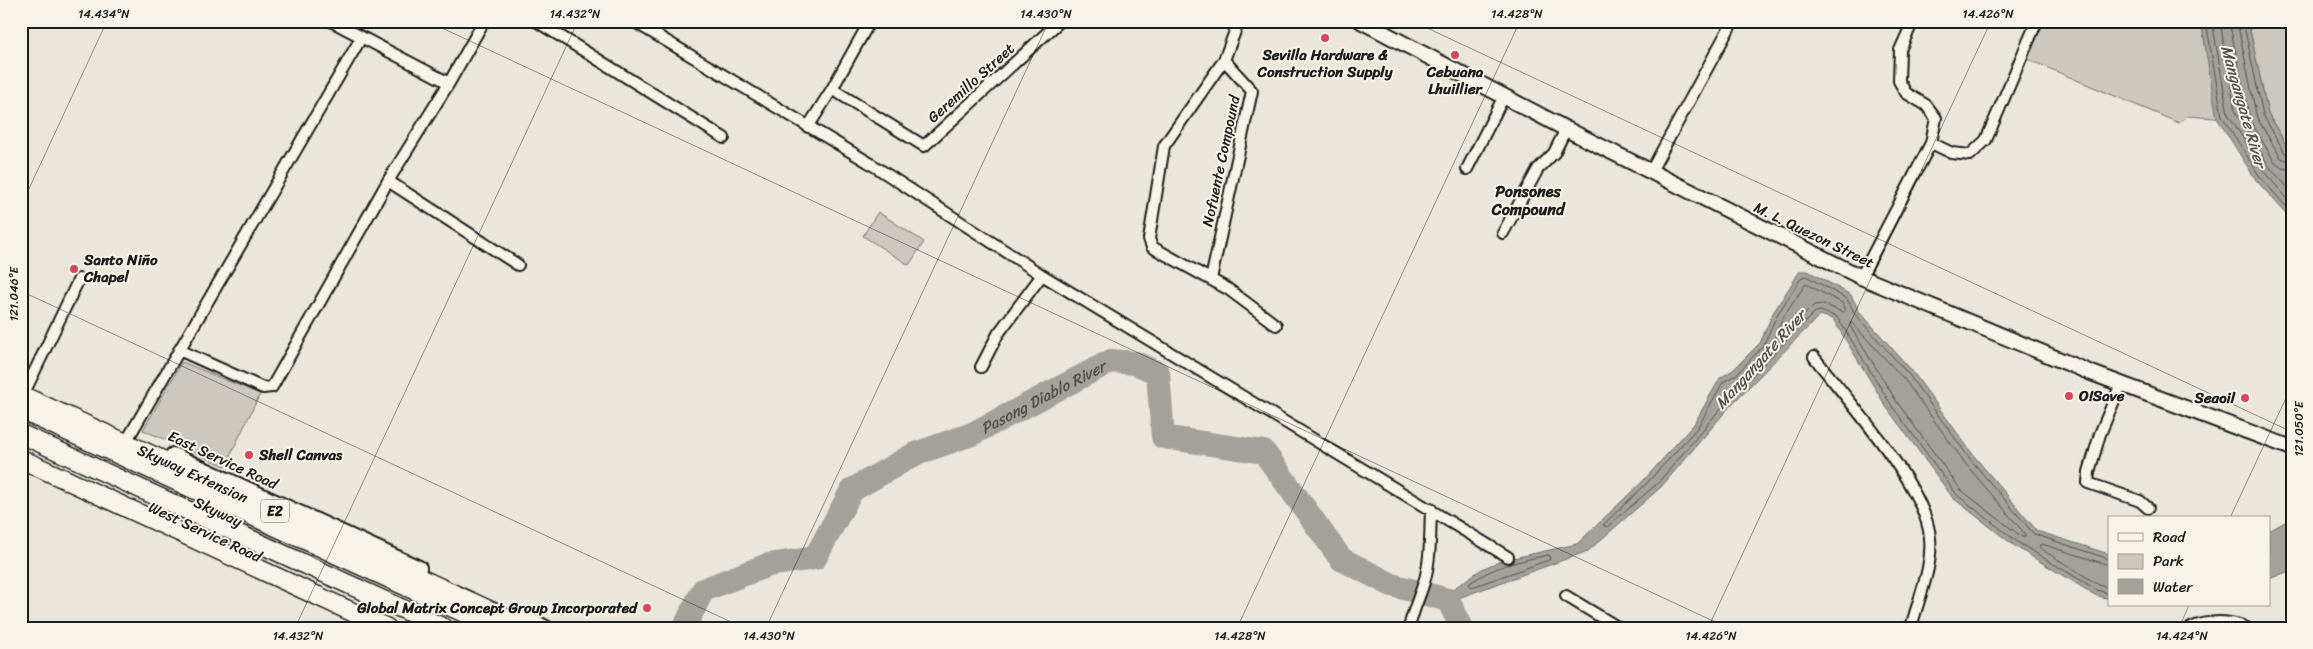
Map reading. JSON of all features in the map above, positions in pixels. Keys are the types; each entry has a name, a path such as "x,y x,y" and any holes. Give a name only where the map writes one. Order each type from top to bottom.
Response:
{"highway":[{"name":"Skyway Extension","path":"23,390 528,628"},
{"name":"E2","path":"21,410 497,628"},
{"name":"Skyway","path":"21,422 469,628"},
{"name":"Skyway","path":"21,434 444,628"},
{"path":"21,443 429,628"},
{"path":"21,459 388,628"}],"main road":[{"name":"M. L. Quezon Street","path":"1361,21 1566,129 1861,277 2121,384 2292,448"},
{"name":"East Service Road","path":"23,390 130,435 546,628"},
{"name":"West Service Road","path":"21,466 374,628"}],"street":[{"path":"331,21 449,83"},
{"path":"179,350 263,388 272,387 388,181 449,83 484,21"},
{"path":"536,21 724,138"},
{"path":"633,21 895,179 1042,275 1508,557"},
{"path":"808,127 832,89 870,21"},
{"name":"Geremillo Street","path":"832,89 924,146 1060,21"},
{"path":"1239,21 1224,60 1164,146 1149,239 1152,247 1211,279 1276,325"},
{"path":"1651,171 1733,21"},
{"path":"1861,277 1931,143 1936,118 1926,105 1906,93 1899,81 1900,50 1913,21"},
{"path":"1931,143 1952,153 1970,155 1986,140 2037,21"},
{"path":"130,435 361,38"},
{"name":"Nofuente Compound","path":"1211,279 1252,90 1224,60"},
{"path":"1466,169 1504,96"},
{"path":"1503,233 1538,169 1554,153 1566,129"},
{"path":"388,181 518,265"},
{"path":"981,367 998,334 1042,275"},
{"path":"23,390 79,279"},
{"path":"1814,357 1904,475 1927,518 1930,558 1911,628"},
{"path":"2121,384 2100,434 2089,472 2088,483 2140,501 2148,508"},
{"path":"1409,628 1428,564 1431,542 1431,509"},
{"path":"1566,596 1619,628"},
{"path":"2191,628 2201,623 2234,622 2247,628"}],"green space":[{"path":"2039,21 2201,21 2228,119 2187,116 2179,123 2022,57"},
{"path":"2248,21 2292,21 2292,155 2268,114"},
{"path":"878,212 924,242 909,265 863,236"},
{"path":"182,362 260,394 225,466 143,430"}],"water":[{"path":"2201,21 2248,21 2268,114 2292,155 2292,220 2256,180 2217,118"},
{"path":"1800,271 1808,271 1851,295 1859,311 1913,372 1974,456 2037,531 2108,554 2108,599 2095,595 2016,547 1953,498 1887,408 1833,319 1820,315 1731,405 1661,487 1588,551 1450,601 1447,593 1482,569 1500,561 1577,544 1644,480 1694,424 1720,378 1733,370 1760,343 1773,313"},
{"path":"2292,518 2292,570 2270,579 2270,530"}],"waterway":[{"name":"Pasong Diablo River","path":"684,628 703,590 768,565 815,558 852,490 915,454 972,434 1111,361 1135,363 1158,373 1163,437 1264,452 1341,559 1392,585 1448,600"},
{"name":"Mangangate River","path":"1448,600 1462,628"}],"place":[{"name":"Sevilla Hardware & Construction Supply","path":"1325,38"},
{"name":"Cebuana Lhuillier","path":"1455,55"},
{"name":"Santo Niño Chapel","path":"74,269"},
{"name":"O!Save","path":"2069,396"},
{"name":"Seaoil","path":"2245,398"},
{"name":"Shell Canvas","path":"249,455"},
{"name":"Global Matrix Concept Group Incorporated","path":"647,608"}],"district":[{"name":"Ponsones Compound","path":"1528,200"}]}
